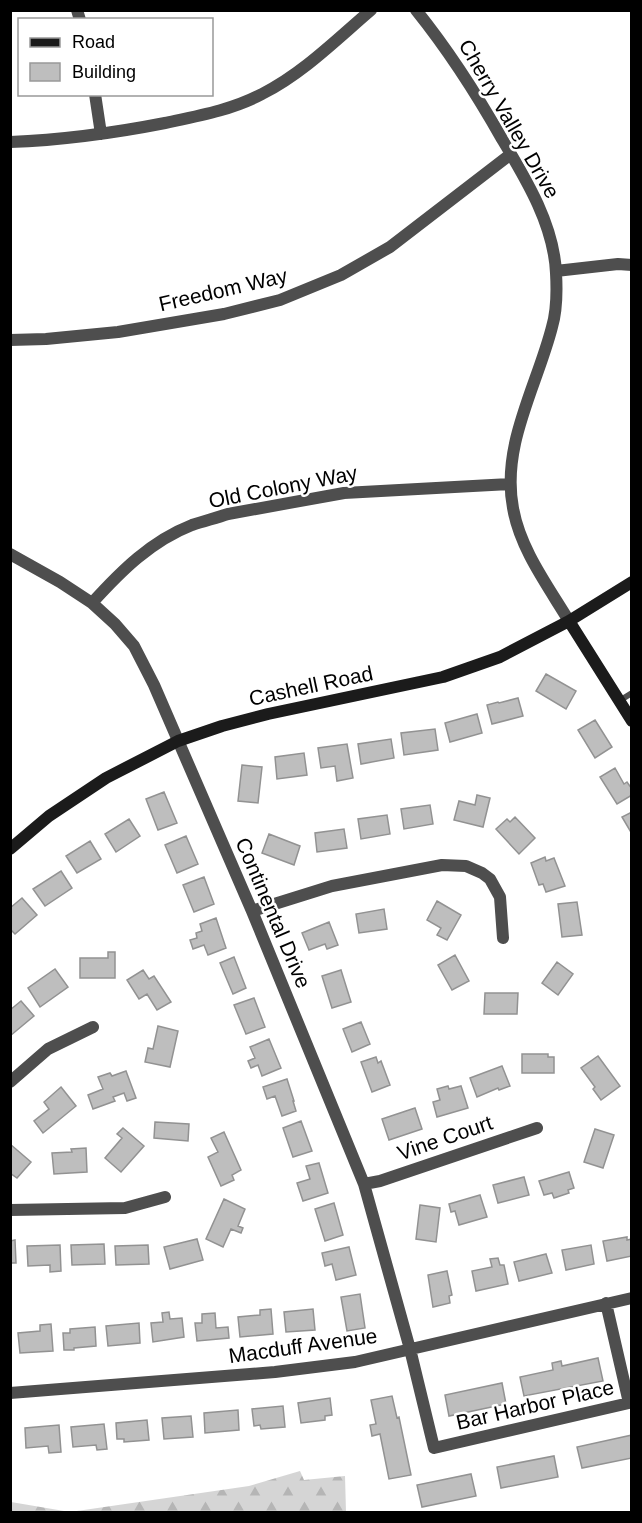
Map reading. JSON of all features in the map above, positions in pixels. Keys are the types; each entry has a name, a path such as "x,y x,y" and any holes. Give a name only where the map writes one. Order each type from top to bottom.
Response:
{"street":[{"path":"10,142 101,134 207,114 235,105 262,94 310,62 371,10"},
{"name":"Cherry Valley Drive","path":"416,10 457,64 512,154 532,191 551,242 556,271 553,325 518,432 512,459 510,484 513,509 533,561 632,721"},
{"path":"95,96 101,134"},
{"name":"Freedom Way","path":"10,340 118,332 224,314 280,300 341,275 390,248 512,154"},
{"path":"556,271 618,264 632,265"},
{"name":"Old Colony Way","path":"92,603 120,572 152,546 192,525 228,514 345,493 510,484"},
{"name":"Continental Drive","path":"10,554 92,603 134,646 154,685 252,911 364,1184 421,1397"},
{"name":"Cashell Road","path":"10,849 49,816 106,778 178,741 268,714 443,677 500,657 569,621 632,582"},
{"path":"252,911 332,886 442,865 466,866 489,879 500,897 503,938"},
{"path":"10,1082 48,1049 93,1027"},
{"name":"Vine Court","path":"364,1184 380,1181 537,1128"},
{"path":"10,1210 125,1208 165,1197"},
{"name":"Macduff Avenue","path":"10,1393 275,1372 355,1362 632,1298"},
{"name":"Bar Harbor Place","path":"421,1397 434,1448 629,1403 606,1303"}],"lane":[{"path":"619,701 632,693"}],"green space":[{"path":"300,1471 304,1480 345,1476 346,1512 70,1512 249,1486"},
{"path":"11,1502 70,1512 11,1512"}],"building":[{"path":"546,674 576,691 566,709 536,691"},
{"path":"518,698 523,716 492,724 487,705"},
{"path":"477,714 482,733 450,742 445,723"},
{"path":"595,720 612,747 595,758 578,730"},
{"path":"435,729 438,750 404,755 401,733"},
{"path":"391,739 394,758 361,764 358,744"},
{"path":"347,744 353,778 337,781 335,766 321,768 318,748"},
{"path":"304,753 307,775 277,779 275,757"},
{"path":"242,765 262,767 258,803 238,801"},
{"path":"615,768 624,784 627,782 632,789 632,795 617,804 600,777"},
{"path":"164,792 177,823 158,830 146,799"},
{"path":"477,795 490,798 483,827 454,820 459,801 475,805"},
{"path":"430,805 433,824 404,829 401,809"},
{"path":"632,812 632,834 622,817"},
{"path":"387,815 390,834 361,839 358,819"},
{"path":"515,817 535,838 519,854 496,829 507,819 510,822"},
{"path":"129,819 140,836 116,852 105,834"},
{"path":"344,829 347,848 317,852 315,833"},
{"path":"269,834 300,846 294,865 262,853"},
{"path":"186,836 198,864 177,873 165,845"},
{"path":"90,841 101,859 77,873 66,856"},
{"path":"545,857 546,861 554,858 565,886 546,892 543,884 539,885 531,863"},
{"path":"61,871 72,888 45,906 33,889"},
{"path":"204,877 214,904 194,912 183,885"},
{"path":"22,898 37,915 15,934 10,929 10,908"},
{"path":"437,901 461,915 447,940 437,935 441,928 427,920"},
{"path":"577,902 582,935 562,937 558,904"},
{"path":"384,909 387,929 359,933 356,914"},
{"path":"216,918 226,948 208,955 204,945 193,949 190,940 197,938 196,933 202,931 200,924"},
{"path":"329,922 338,945 327,949 325,944 309,950 302,933"},
{"path":"108,952 115,952 115,978 80,978 80,958 108,958"},
{"path":"455,955 469,981 452,990 438,965"},
{"path":"234,957 246,988 233,994 220,963"},
{"path":"557,962 573,974 558,995 542,983"},
{"path":"55,969 68,987 40,1007 28,988"},
{"path":"143,970 149,979 154,976 171,1002 157,1010 147,994 139,999 127,980"},
{"path":"341,970 351,1002 332,1008 322,976"},
{"path":"485,993 518,993 517,1014 484,1014"},
{"path":"254,998 265,1027 246,1034 234,1005"},
{"path":"21,1001 34,1016 10,1036 10,1010"},
{"path":"361,1022 370,1044 352,1052 343,1029"},
{"path":"158,1026 178,1031 170,1067 145,1062 148,1048 153,1049"},
{"path":"269,1039 281,1068 262,1076 258,1065 251,1068 248,1061 255,1058 250,1047"},
{"path":"522,1054 548,1054 548,1057 554,1057 554,1073 522,1073"},
{"path":"598,1056 620,1086 601,1100 593,1089 595,1087 581,1068"},
{"path":"376,1057 378,1063 381,1061 390,1085 372,1092 361,1062"},
{"path":"502,1066 510,1086 499,1090 498,1088 477,1097 470,1078"},
{"path":"126,1071 136,1098 127,1101 124,1093 113,1097 115,1101 93,1109 88,1095 103,1089 98,1077 110,1073 112,1076"},
{"path":"287,1079 296,1111 282,1116 275,1096 267,1099 263,1087"},
{"path":"448,1086 449,1089 461,1086 468,1108 437,1117 433,1102 440,1100 437,1089"},
{"path":"61,1087 76,1106 43,1133 34,1121 49,1109 44,1102"},
{"path":"415,1108 422,1129 389,1140 382,1119"},
{"path":"301,1121 312,1151 293,1157 283,1128"},
{"path":"155,1122 189,1124 188,1141 154,1138"},
{"path":"123,1128 144,1146 121,1172 105,1158 122,1138 117,1134"},
{"path":"595,1129 614,1135 603,1168 584,1162"},
{"path":"224,1132 241,1170 232,1175 234,1180 221,1186 208,1157 218,1152 211,1138"},
{"path":"10,1144 31,1162 17,1178 10,1173"},
{"path":"86,1148 87,1172 54,1174 52,1153 72,1152 71,1149"},
{"path":"319,1163 328,1193 303,1201 297,1183 310,1179 306,1166"},
{"path":"569,1172 574,1188 568,1190 569,1193 554,1198 552,1193 544,1195 539,1181"},
{"path":"524,1177 529,1195 498,1203 493,1185"},
{"path":"480,1195 487,1217 459,1225 455,1211 451,1212 449,1204"},
{"path":"224,1199 245,1209 238,1226 243,1228 241,1233 231,1229 223,1247 206,1239"},
{"path":"334,1203 343,1235 325,1241 315,1209"},
{"path":"420,1205 440,1208 436,1242 416,1239"},
{"path":"627,1237 627,1240 632,1239 632,1256 607,1261 603,1241"},
{"path":"197,1239 203,1260 170,1269 164,1247"},
{"path":"15,1240 16,1263 10,1263 10,1241"},
{"path":"104,1244 105,1264 72,1265 71,1245"},
{"path":"60,1245 61,1271 50,1272 50,1265 28,1266 27,1246"},
{"path":"148,1245 149,1264 116,1265 115,1246"},
{"path":"591,1245 594,1264 566,1270 562,1250"},
{"path":"349,1247 356,1275 336,1280 332,1264 325,1266 322,1253"},
{"path":"546,1254 552,1273 519,1281 514,1262"},
{"path":"498,1258 500,1265 504,1265 508,1284 476,1291 472,1271 492,1267 490,1259"},
{"path":"447,1271 452,1295 449,1296 450,1303 433,1307 428,1275"},
{"path":"360,1294 365,1328 347,1331 341,1297"},
{"path":"271,1309 273,1334 240,1337 238,1317 260,1315 260,1310"},
{"path":"313,1309 315,1330 286,1332 284,1312"},
{"path":"169,1312 170,1319 182,1318 184,1337 153,1342 151,1323 163,1322 162,1313"},
{"path":"215,1313 216,1328 228,1327 229,1338 197,1341 195,1323 202,1323 202,1314"},
{"path":"139,1323 140,1343 108,1346 106,1326"},
{"path":"51,1324 53,1351 20,1353 18,1333 40,1331 40,1325"},
{"path":"95,1327 96,1346 64,1350 63,1333 70,1333 70,1329"},
{"path":"598,1358 603,1381 524,1396 520,1377 553,1370 552,1363 561,1361 562,1366"},
{"path":"502,1383 506,1404 449,1416 445,1395"},
{"path":"392,1396 397,1418 399,1417 411,1475 389,1479 380,1434 372,1436 370,1425 376,1424 371,1400"},
{"path":"330,1398 332,1415 325,1416 325,1420 301,1423 298,1403"},
{"path":"283,1406 285,1427 261,1429 260,1425 254,1426 252,1409"},
{"path":"238,1410 239,1430 205,1433 204,1413"},
{"path":"191,1416 193,1437 164,1439 162,1418"},
{"path":"147,1420 149,1440 124,1442 124,1439 117,1439 116,1423"},
{"path":"104,1424 107,1449 97,1450 96,1445 73,1447 71,1427"},
{"path":"59,1425 61,1452 49,1453 48,1446 26,1448 25,1428"},
{"path":"632,1435 632,1458 582,1468 577,1447"},
{"path":"554,1456 558,1477 501,1488 497,1467"},
{"path":"471,1474 476,1496 422,1507 417,1485"}]}
